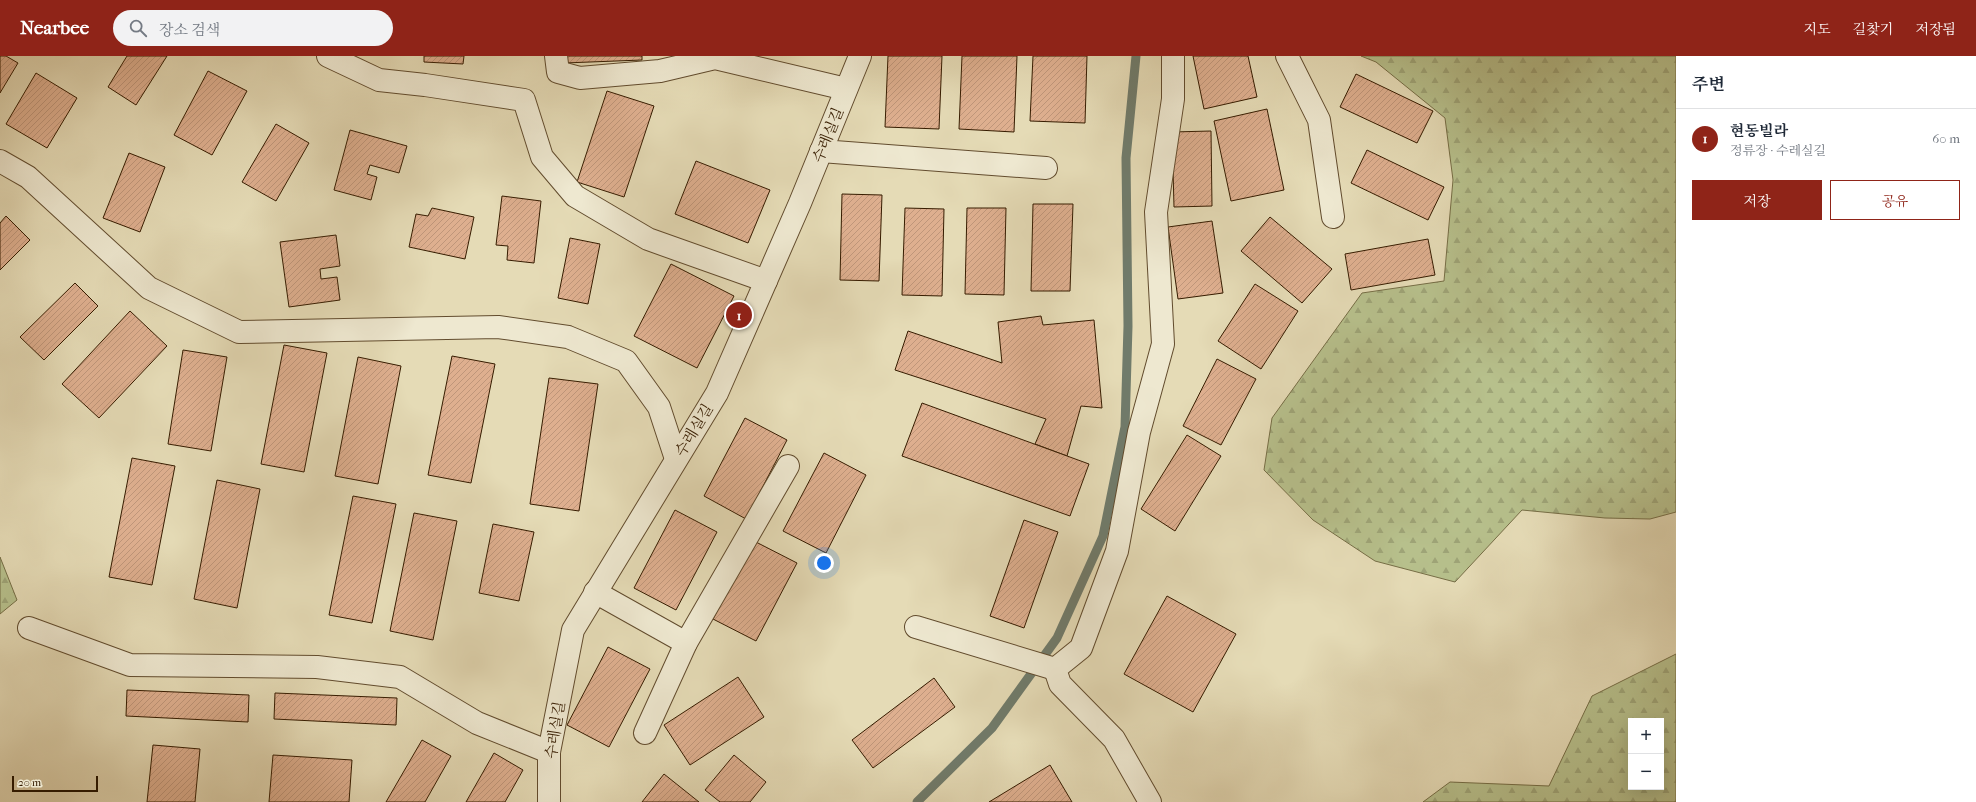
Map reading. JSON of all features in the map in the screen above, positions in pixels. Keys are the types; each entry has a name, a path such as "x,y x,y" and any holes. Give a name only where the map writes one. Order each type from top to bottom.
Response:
{"street":[{"path":"328,56 379,80 425,85 524,100 542,157 575,196 648,239 766,280"},
{"path":"556,56 558,72 580,78 660,71 715,58 846,89"},
{"name":"수레실길","path":"549,802 549,752 573,630 717,393 821,151 860,56"},
{"path":"1054,669 1081,648 1117,550 1139,432 1163,344 1156,212 1173,99 1173,56"},
{"path":"1287,56 1319,120 1333,217"},
{"path":"821,151 1046,168"},
{"path":"0,161 28,177 149,288 240,332 498,327 568,337 626,361 659,407 676,459"},
{"path":"645,733 686,642 788,466"},
{"path":"595,592 686,642"},
{"path":"916,627 1054,669"},
{"path":"29,628 130,665 318,667 400,677 477,723 549,752"},
{"path":"1054,669 1060,684 1114,739 1150,802"}],"green space":[{"path":"1361,56 1676,56 1676,512 1650,519 1605,518 1522,510 1455,582 1375,561 1313,520 1264,470 1272,418 1362,293 1444,281 1453,180 1445,118 1376,62"},
{"path":"0,557 17,600 0,614"},
{"path":"1676,654 1676,802 1423,802 1450,782 1549,786 1592,696"}],"building":[{"path":"0,56 6,56 18,63 0,93"},
{"path":"127,56 167,56 136,105 108,87"},
{"path":"424,56 464,56 463,64 424,62"},
{"path":"564,56 642,56 642,60 564,63"},
{"path":"888,56 942,56 939,129 885,127"},
{"path":"962,56 1017,56 1014,132 959,129"},
{"path":"1033,56 1087,56 1085,123 1030,121"},
{"path":"1193,56 1248,56 1257,97 1204,109"},
{"path":"208,71 247,91 212,155 174,135"},
{"path":"36,73 77,98 47,148 6,124"},
{"path":"1356,74 1433,111 1417,143 1340,107"},
{"path":"607,91 654,106 624,197 577,182"},
{"path":"1267,109 1284,190 1231,201 1214,121"},
{"path":"276,124 309,143 276,201 242,182"},
{"path":"350,130 407,146 399,173 370,165 367,174 377,177 371,200 334,190"},
{"path":"1211,131 1212,206 1174,207 1172,132"},
{"path":"1367,150 1444,187 1428,220 1351,183"},
{"path":"129,153 165,167 140,232 103,218"},
{"path":"696,161 770,190 748,243 675,214"},
{"path":"842,194 882,195 879,281 840,280"},
{"path":"502,196 541,201 534,263 507,260 508,246 496,245"},
{"path":"1033,204 1073,204 1070,291 1031,291"},
{"path":"432,208 474,217 465,259 409,247 416,214 428,216"},
{"path":"905,208 944,209 942,296 902,295"},
{"path":"967,208 1006,208 1004,295 965,294"},
{"path":"6,216 30,240 0,270 0,223"},
{"path":"1270,217 1332,269 1302,303 1241,251"},
{"path":"1212,221 1223,293 1178,299 1168,227"},
{"path":"336,235 340,266 320,269 321,279 337,277 340,300 289,307 280,242"},
{"path":"570,238 600,244 588,304 558,298"},
{"path":"1428,239 1435,275 1351,290 1345,254"},
{"path":"671,264 734,296 697,368 634,336"},
{"path":"75,283 98,306 44,360 20,337"},
{"path":"1255,284 1298,311 1261,369 1218,341"},
{"path":"130,311 167,346 99,418 62,384"},
{"path":"1041,316 1043,325 1094,320 1102,408 1081,406 1067,456 1035,444 1046,419 895,370 908,331 1002,363 998,322"},
{"path":"284,345 327,353 304,472 261,464"},
{"path":"183,350 227,357 211,451 168,444"},
{"path":"452,356 495,364 471,483 428,475"},
{"path":"358,357 401,366 378,484 335,476"},
{"path":"1217,359 1256,379 1221,445 1183,426"},
{"path":"549,378 598,384 579,511 530,504"},
{"path":"922,403 1089,464 1070,516 902,456"},
{"path":"745,418 787,440 746,519 704,496"},
{"path":"1187,435 1221,456 1175,531 1141,509"},
{"path":"824,453 866,475 826,553 783,531"},
{"path":"132,458 175,466 152,585 109,577"},
{"path":"217,480 260,489 237,608 194,599"},
{"path":"353,496 396,504 372,623 329,615"},
{"path":"675,510 717,532 676,610 634,588"},
{"path":"414,513 457,521 433,640 390,631"},
{"path":"1024,520 1058,532 1024,628 990,616"},
{"path":"493,524 534,532 519,601 479,593"},
{"path":"754,541 797,563 756,641 713,619"},
{"path":"1167,596 1236,634 1193,712 1124,674"},
{"path":"608,647 650,669 609,747 567,725"},
{"path":"738,677 764,717 690,765 664,725"},
{"path":"934,678 955,707 873,768 852,740"},
{"path":"127,690 249,695 248,722 126,716"},
{"path":"275,693 397,698 396,725 274,719"},
{"path":"422,740 451,756 425,802 386,802"},
{"path":"153,745 200,749 195,802 147,802"},
{"path":"494,753 523,770 505,802 466,802"},
{"path":"273,755 352,760 349,802 269,802"},
{"path":"734,755 766,782 750,802 720,802 705,790"},
{"path":"1050,765 1072,802 989,802"},
{"path":"664,774 699,802 642,802"}],"waterway":[{"path":"917,802 992,728 1057,638 1103,536 1125,427 1128,326 1126,158 1136,56"}],"place":[{"name":"현동빌라","path":"739,315"}]}
